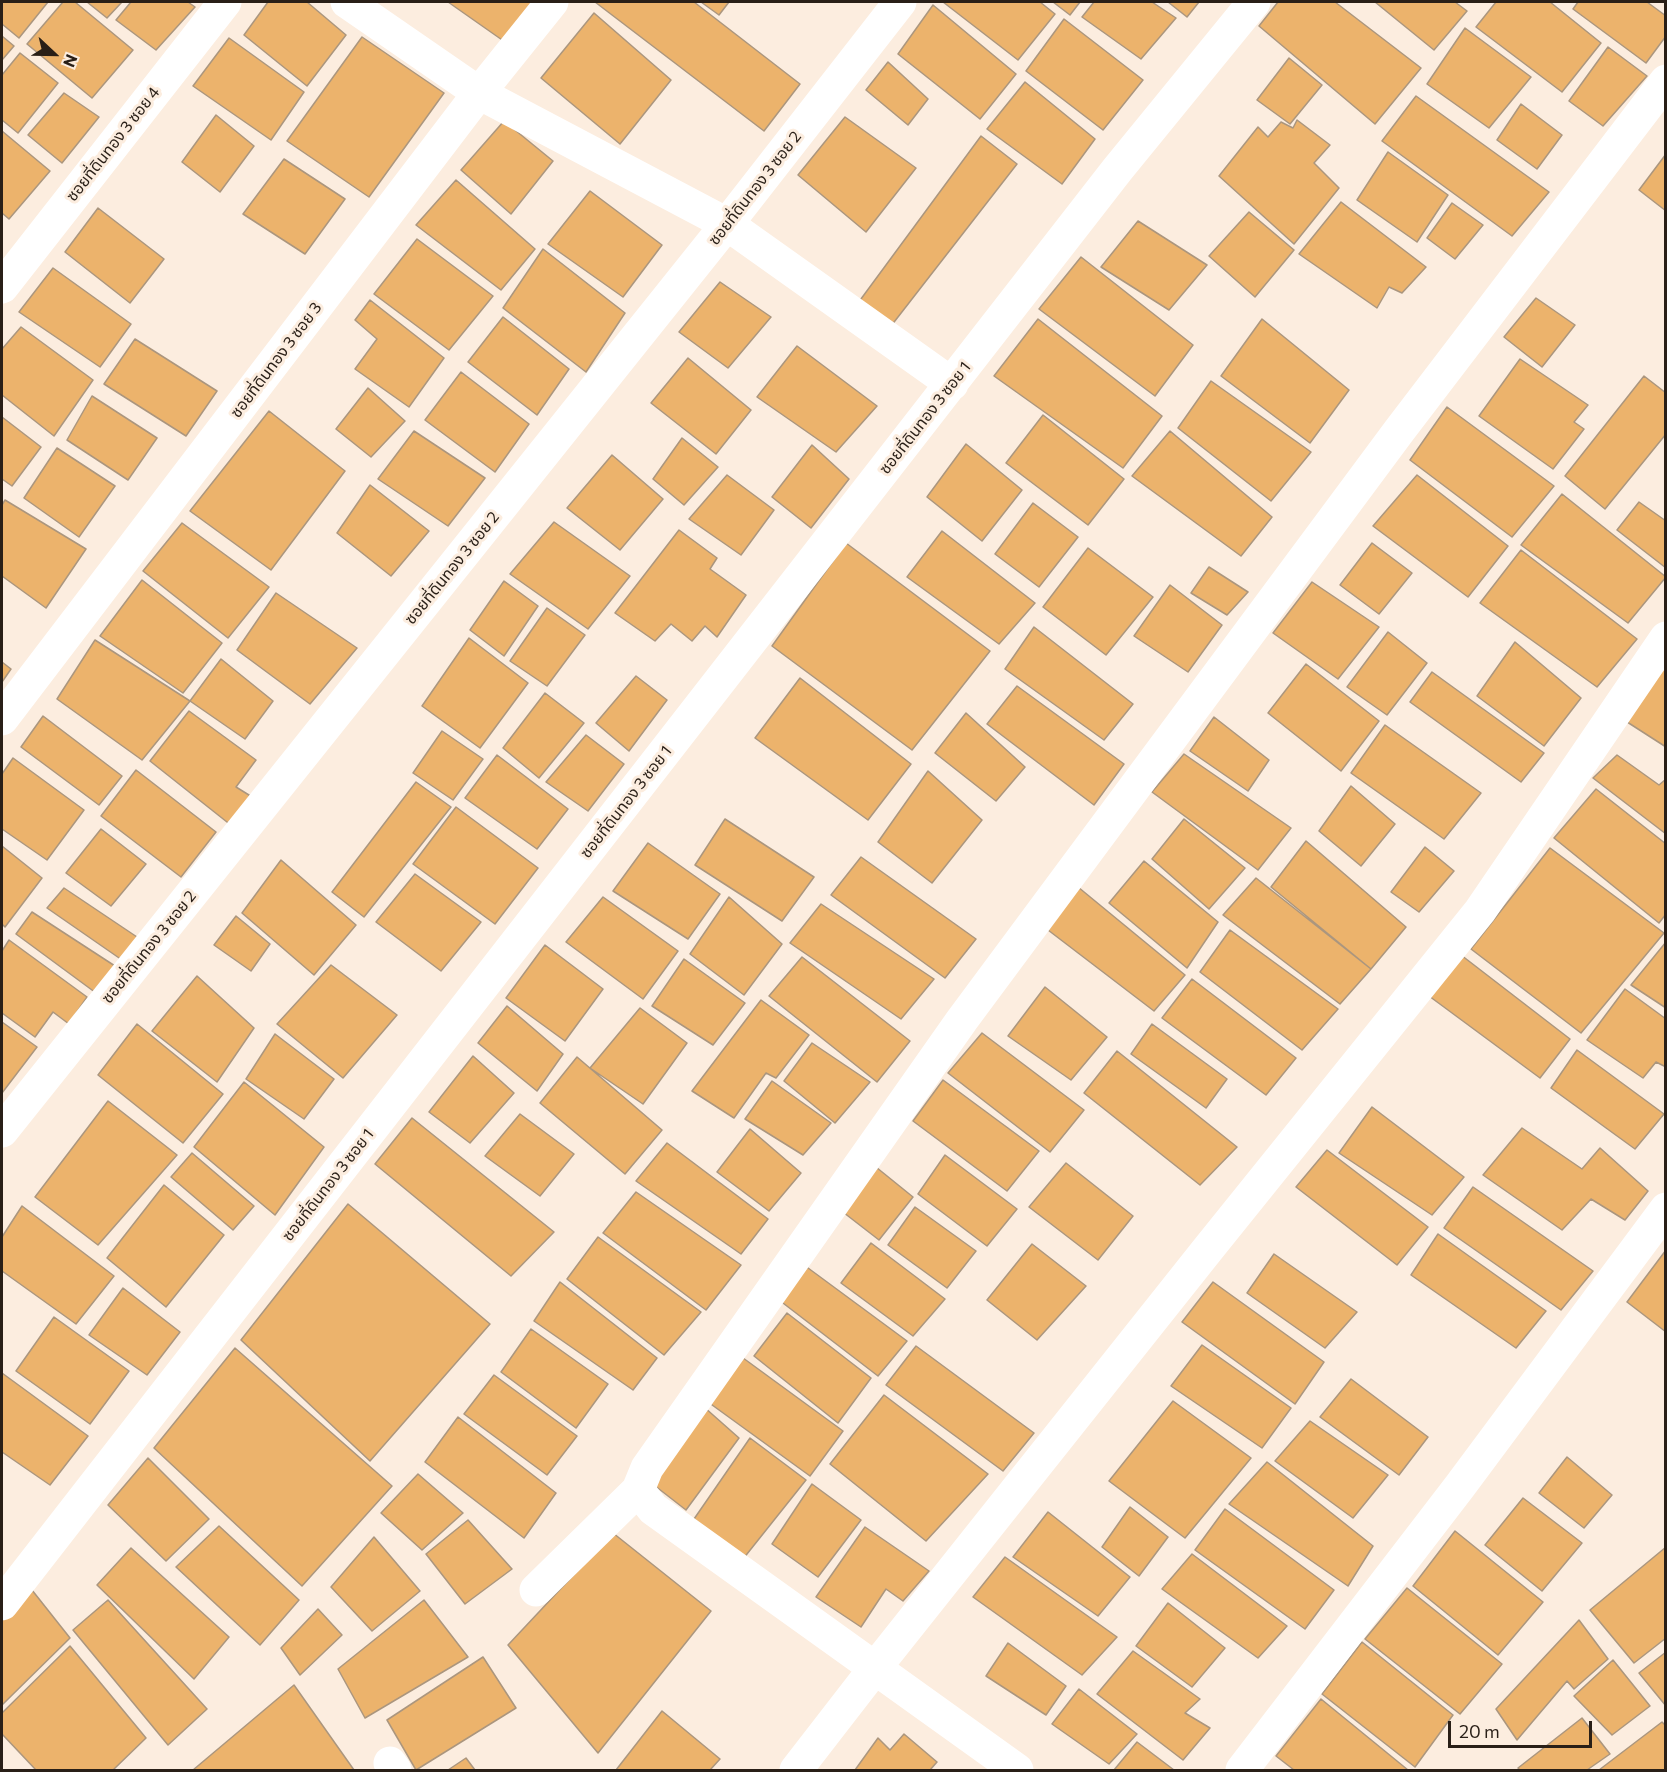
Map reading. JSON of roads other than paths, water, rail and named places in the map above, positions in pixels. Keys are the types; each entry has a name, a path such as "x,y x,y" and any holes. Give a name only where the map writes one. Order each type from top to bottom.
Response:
{"street":[{"name":"ซอยที่ดินทอง 3 ซอย 4","path":"2,287 225,2"},
{"path":"347,2 479,93 727,224 952,384"},
{"name":"ซอยที่ดินทอง 3 ซอย 3","path":"2,719 479,93 552,2"},
{"name":"ซอยที่ดินทอง 3 ซอย 2","path":"2,1131 727,224 900,2"},
{"name":"ซอยที่ดินทอง 3 ซอย 1","path":"2,1604 1117,170 1254,2"},
{"path":"536,1590 638,1490 647,1468 962,1020 1399,430 1665,81"},
{"path":"796,1770 1208,1249 1480,911 1665,638"},
{"path":"1242,1770 1460,1486 1665,1209"},
{"path":"638,1490 653,1509 1017,1770"}]}
